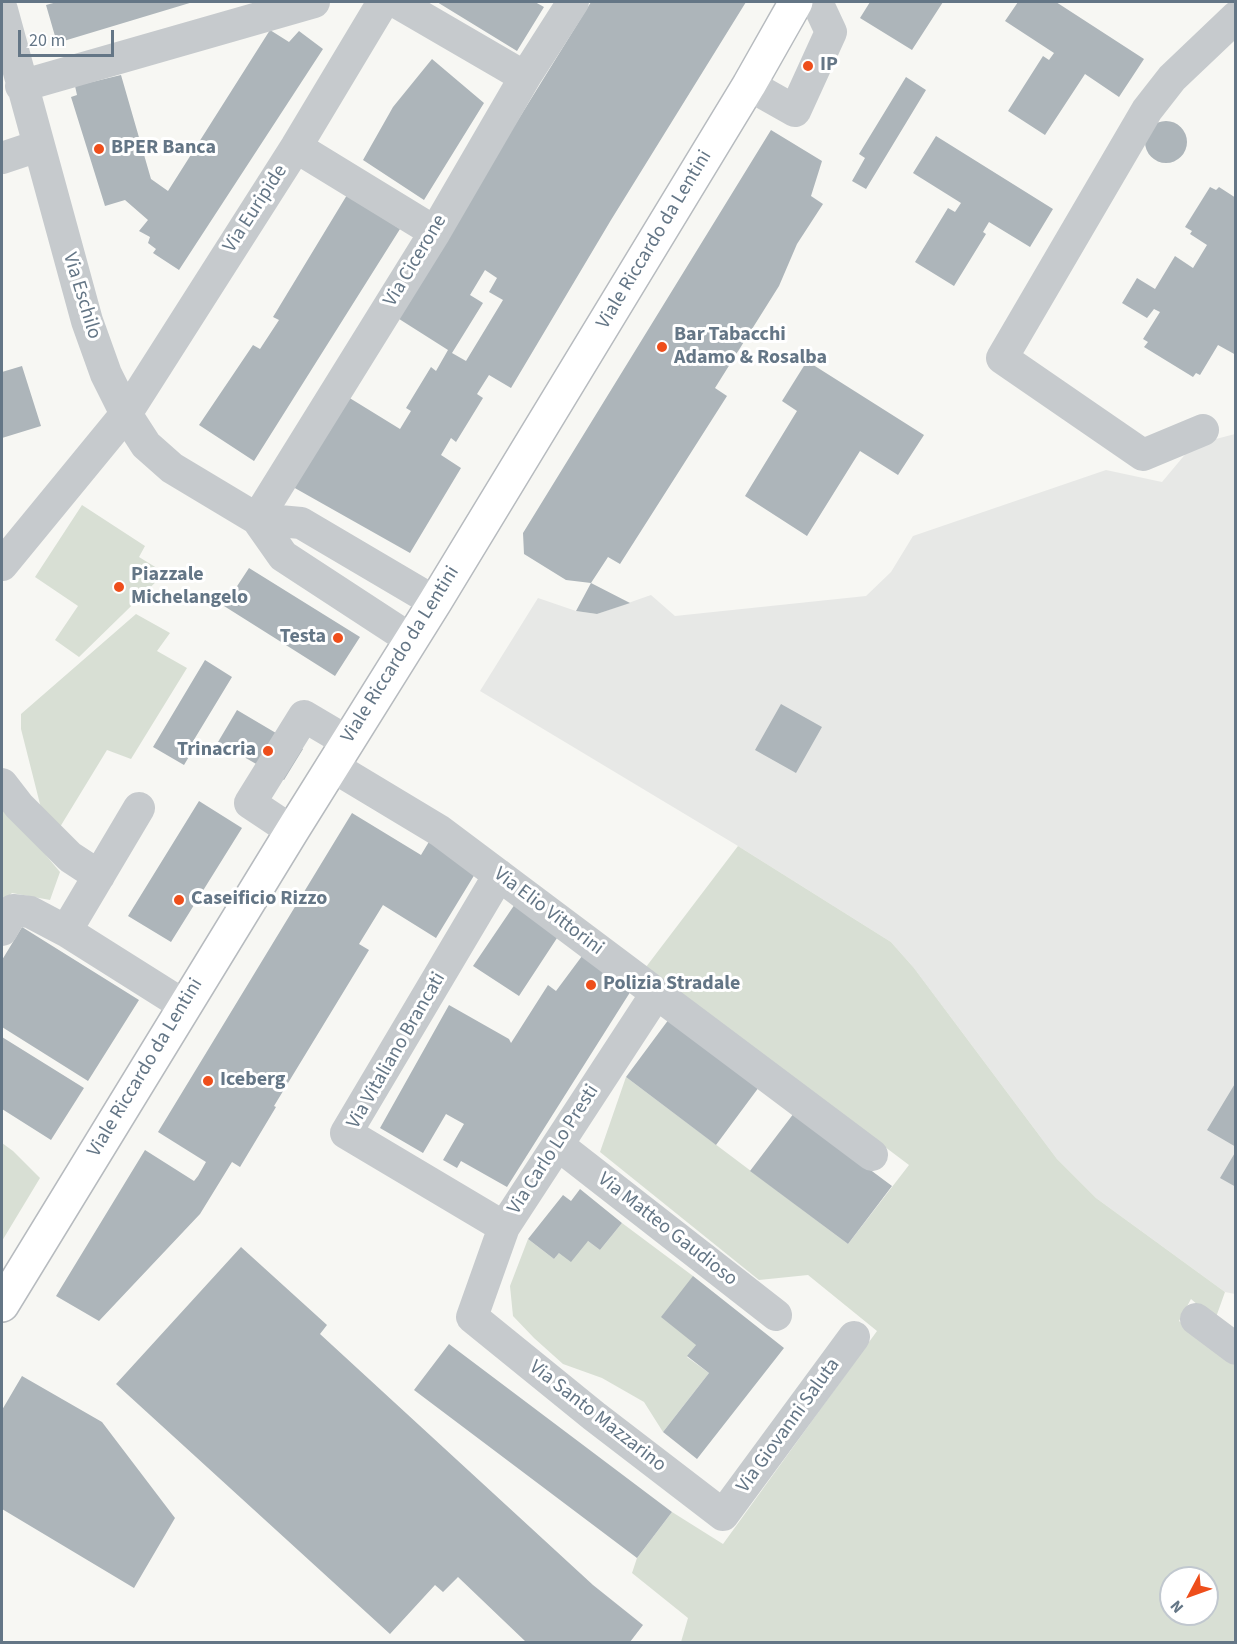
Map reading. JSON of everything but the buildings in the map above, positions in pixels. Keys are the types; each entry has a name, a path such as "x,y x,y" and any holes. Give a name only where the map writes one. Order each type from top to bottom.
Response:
{"main road":[{"name":"Viale Riccardo da Lentini","path":"2,1305 410,639 435,602 749,85 796,2"}],"street":[{"path":"21,86 314,2"},
{"name":"Via Euripide","path":"5,553 126,414 296,147 383,2"},
{"path":"396,2 525,77"},
{"name":"Via Cicerone","path":"257,519 435,232 525,77 573,2"},
{"path":"749,85 795,111 831,32 817,2"},
{"name":"Via Eschilo","path":"2,10 87,321 106,374 126,414 146,445 172,468 257,519"},
{"path":"1203,430 1143,455 1002,358 1147,110 1172,78 1236,16"},
{"path":"2,158 38,146"},
{"path":"296,147 435,232"},
{"path":"257,519 301,523 435,602"},
{"path":"257,519 283,556 410,639"},
{"name":"Via Elio Vittorini","path":"292,831 250,803 304,716 340,754 872,1155"},
{"path":"2,784 20,806 70,857 99,876"},
{"path":"66,932 139,808"},
{"name":"Via Vitaliano Brancati","path":"499,875 346,1133 504,1227"},
{"path":"2,930 13,910 30,912 184,1006"},
{"name":"Via Carlo Lo Presti","path":"472,1317 504,1227 656,994"},
{"name":"Via Matteo Gaudioso","path":"558,1145 776,1314"},
{"name":"Via Santo Mazzarino","path":"472,1317 594,1416 723,1515"},
{"path":"1196,1319 1236,1349"},
{"name":"Via Giovanni Saluta","path":"723,1515 854,1336"}],"shaded area":[{"path":"1235,434 1235,1294 1225,1292 1096,1198 1057,1159 914,968 891,942 738,846 480,691 538,598 576,611 597,614 651,595 675,616 866,596 891,572 913,536 1106,470 1162,482 1193,445"},
{"path":"82,505 145,546 139,557 165,573 79,657 55,640 78,606 35,577"},
{"path":"136,614 170,633 157,651 187,668 131,759 107,750 60,827 43,816 21,729 21,714"},
{"path":"2,803 60,872 50,900 12,893 2,902"},
{"path":"738,846 891,942 914,968 1057,1159 1096,1198 1225,1292 1215,1320 1191,1299 1179,1321 1235,1365 1235,1642 681,1642 688,1618 632,1573 637,1558 672,1512 723,1544 877,1331 808,1275 759,1280 600,1152 626,1077 848,1244 909,1165 646,967"},
{"path":"2,1143 40,1178 2,1241"},
{"path":"622,1223 693,1276 696,1345 687,1357 709,1373 663,1432 644,1402 602,1378 563,1364 513,1316 510,1286 528,1239 554,1259 559,1253 588,1241 600,1250"}],"place":[{"name":"IP","path":"808,66"},
{"name":"BPER Banca","path":"99,149"},
{"name":"Bar Tabacchi Adamo & Rosalba","path":"662,347"},
{"name":"Piazzale Michelangelo","path":"119,587"},
{"name":"Testa","path":"338,638"},
{"name":"Trinacria","path":"268,751"},
{"name":"Caseificio Rizzo","path":"179,900"},
{"name":"Polizia Stradale","path":"591,985"},
{"name":"Iceberg","path":"208,1081"}]}
